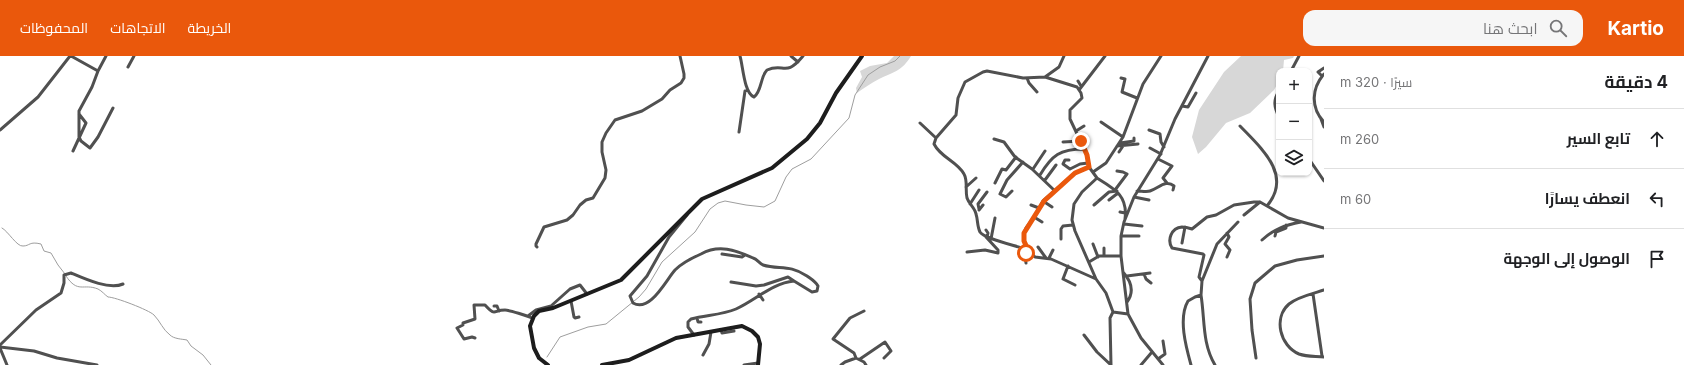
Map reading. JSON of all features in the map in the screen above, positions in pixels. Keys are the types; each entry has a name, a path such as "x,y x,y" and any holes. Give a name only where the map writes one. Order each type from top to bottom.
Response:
{"main road":[{"path":"548,365 539,358 534,348 530,317 539,312 617,282 628,274 702,199 772,168 807,139 820,123 836,93 862,56"},
{"path":"602,365 628,360 676,338 742,326 752,330 759,341 758,364"}],"street":[{"path":"0,130 38,97 70,56 98,71"},
{"path":"106,56 80,109 78,132 80,139 86,146 90,148 92,147 112,108"},
{"path":"128,67 134,56"},
{"path":"537,247 536,244 544,228 567,220 573,215 580,205 595,195 605,178 606,170 602,152 602,140 615,120 642,111 662,98 683,81 684,68 680,56"},
{"path":"740,56 748,90 752,96 756,96 762,76 767,70 775,68 786,69 795,65 803,56"},
{"path":"791,56 798,62"},
{"path":"1045,77 1058,67 1064,56"},
{"path":"1080,88 1105,56"},
{"path":"1093,172 1106,163 1123,137 1137,98 1151,70 1161,56"},
{"path":"1124,223 1137,190 1161,154 1182,106 1208,56"},
{"path":"1292,68 1298,56"},
{"path":"1324,68 1318,72 1323,75 1314,92 1315,106 1324,127"},
{"path":"1080,88 1045,77 1027,78 986,71 968,80 961,88 956,115 936,138 934,144 938,151 966,176 968,200 976,213 980,233 991,239 1028,250 1038,258 1048,258 1096,279"},
{"path":"1027,78 1029,83 1037,92"},
{"path":"1120,78 1125,79 1122,92 1137,98"},
{"path":"1078,81 1082,98 1072,107 1070,113 1072,124 1087,155 1088,165 1097,178 1117,191 1124,203 1125,213 1121,236 1121,256 1128,302 1128,314 1139,334 1162,365"},
{"path":"739,132 746,91 748,90"},
{"path":"1182,106 1188,107 1196,92"},
{"path":"1276,97 1274,104 1276,109"},
{"path":"73,151 80,139 86,123 79,114"},
{"path":"1320,118 1324,122"},
{"path":"1101,122 1123,137"},
{"path":"920,123 936,138"},
{"path":"1076,131 1084,126"},
{"path":"1240,126 1267,155 1275,171 1276,191 1267,206"},
{"path":"1149,130 1160,134 1161,142 1164,147"},
{"path":"1118,145 1134,141 1134,138"},
{"path":"994,139 1004,142 1016,158 1040,175 1055,191"},
{"path":"1063,142 1081,141"},
{"path":"1118,145 1123,146 1138,144"},
{"path":"1119,152 1123,146"},
{"path":"1150,148 1161,154"},
{"path":"1040,175 1050,160 1057,154 1075,149 1084,149"},
{"path":"1033,170 1045,151"},
{"path":"995,184 1002,169 1006,170 1016,158"},
{"path":"1158,159 1172,166 1163,178 1167,183"},
{"path":"1069,160 1065,160 1063,164 1070,169 1080,164 1088,165"},
{"path":"1012,190 1006,197 1000,194 1007,180 1023,162"},
{"path":"1312,163 1324,180"},
{"path":"1045,180 1056,165"},
{"path":"1028,250 1024,241 1024,233 1039,208 1060,184 1088,165"},
{"path":"1109,200 1117,191 1126,174 1116,171"},
{"path":"966,187 976,178"},
{"path":"1097,178 1082,192 1074,204 1072,216 1073,225 1096,279 1106,293 1113,312 1110,318 1111,365"},
{"path":"1137,190 1149,192 1167,183 1173,184 1173,190"},
{"path":"970,204 979,190"},
{"path":"1094,205 1109,192 1117,191"},
{"path":"979,210 978,204 988,192"},
{"path":"1134,197 1149,200"},
{"path":"1044,201 1052,207"},
{"path":"1244,215 1260,202"},
{"path":"1202,281 1199,277 1203,254 1174,249 1171,245 1170,237 1173,231 1180,227 1195,227 1207,217 1216,215 1234,205 1260,202 1284,216 1324,228"},
{"path":"976,213 983,204"},
{"path":"1031,205 1039,208"},
{"path":"690,210 685,219 669,238 647,276 630,296 632,302 638,305 646,303 655,296 678,268 709,250 726,248 755,258 762,264 794,269 815,282 818,288 815,292 812,292 788,277 764,285 756,286 731,282"},
{"path":"1120,212 1125,213"},
{"path":"1034,217 1042,222"},
{"path":"991,239 995,218"},
{"path":"1215,365 1207,349 1205,338 1201,295 1202,281 1212,251 1238,222"},
{"path":"1262,240 1272,231 1286,225 1302,222"},
{"path":"1124,223 1142,226"},
{"path":"1061,239 1061,229 1063,226 1073,225"},
{"path":"1275,236 1276,232 1286,228 1286,225"},
{"path":"1182,243 1185,227"},
{"path":"986,230 988,233 986,237"},
{"path":"1227,233 1229,237 1225,244 1230,250 1227,257"},
{"path":"1121,236 1140,236"},
{"path":"967,252 985,250 998,253 998,250 986,237"},
{"path":"1093,244 1098,257"},
{"path":"1038,247 1048,258"},
{"path":"1104,248 1104,255"},
{"path":"1026,262 1025,256 1028,250"},
{"path":"1048,258 1053,250"},
{"path":"722,254 742,257 745,255"},
{"path":"1089,262 1104,255 1121,256"},
{"path":"1256,358 1250,298 1255,283 1267,272 1279,265 1324,256"},
{"path":"1068,266 1063,278 1075,285"},
{"path":"1123,272 1127,276 1132,289 1128,302"},
{"path":"0,347 5,339 24,323 36,310 62,293 64,275 67,273 109,286 123,284"},
{"path":"1144,274 1146,279 1151,283"},
{"path":"1127,276 1150,274"},
{"path":"694,335 690,331 687,324 691,319 712,316 735,309 759,294 785,282 794,281"},
{"path":"475,338 472,337 464,339 457,328 463,325 463,323 475,319 474,305 485,305 495,313 504,310 530,317 536,310 551,306 570,289 580,284 583,286 587,294"},
{"path":"1313,294 1323,356 1305,355 1292,350 1283,338 1280,330 1281,317 1288,305 1302,297 1324,290"},
{"path":"759,294 763,300"},
{"path":"1191,365 1185,344 1184,319 1188,301 1195,296 1201,295"},
{"path":"570,301 574,317 579,317"},
{"path":"494,306 497,306 499,311"},
{"path":"864,311 850,318 833,339 854,353 856,358 864,364"},
{"path":"1113,312 1128,314"},
{"path":"697,318 698,322 701,322"},
{"path":"721,330 722,333 734,331"},
{"path":"703,355 709,344 711,332"},
{"path":"1084,335 1097,352 1111,365"},
{"path":"1158,360 1165,354 1163,340"},
{"path":"860,360 885,342 891,351 884,358"},
{"path":"0,347 7,365"},
{"path":"0,347 34,351 57,358 97,365"},
{"path":"1141,365 1152,352"},
{"path":"841,365 844,362 856,358"},
{"path":"744,365 758,364"}],"shaded area":[{"path":"894,56 911,56 901,68 873,82 857,93 856,88 862,77 860,71 870,66 887,63"},
{"path":"1241,56 1294,56 1293,58 1284,60 1283,68 1276,68 1276,86 1274,90 1250,113 1226,123 1206,147 1198,154 1192,137 1199,110 1224,72"}],"waterway":[{"path":"547,357 560,337 588,327 606,324 639,297 646,289 662,262 695,232 710,209 718,203 725,201 764,207 775,201 786,177 792,169 811,159 849,118 855,95 868,75 880,67 895,61 900,56"},
{"path":"2,228 15,242 21,246 32,243 41,244 44,251 51,253 65,274"},
{"path":"66,276 74,285 81,287 93,287 108,297 124,301 151,313 156,317 168,333 178,339 187,340 191,346 203,355 211,365"}],"route":[{"path":"1026,253 1028,250 1024,241 1024,233 1040,206 1075,173 1089,167 1087,155 1081,141"}]}
